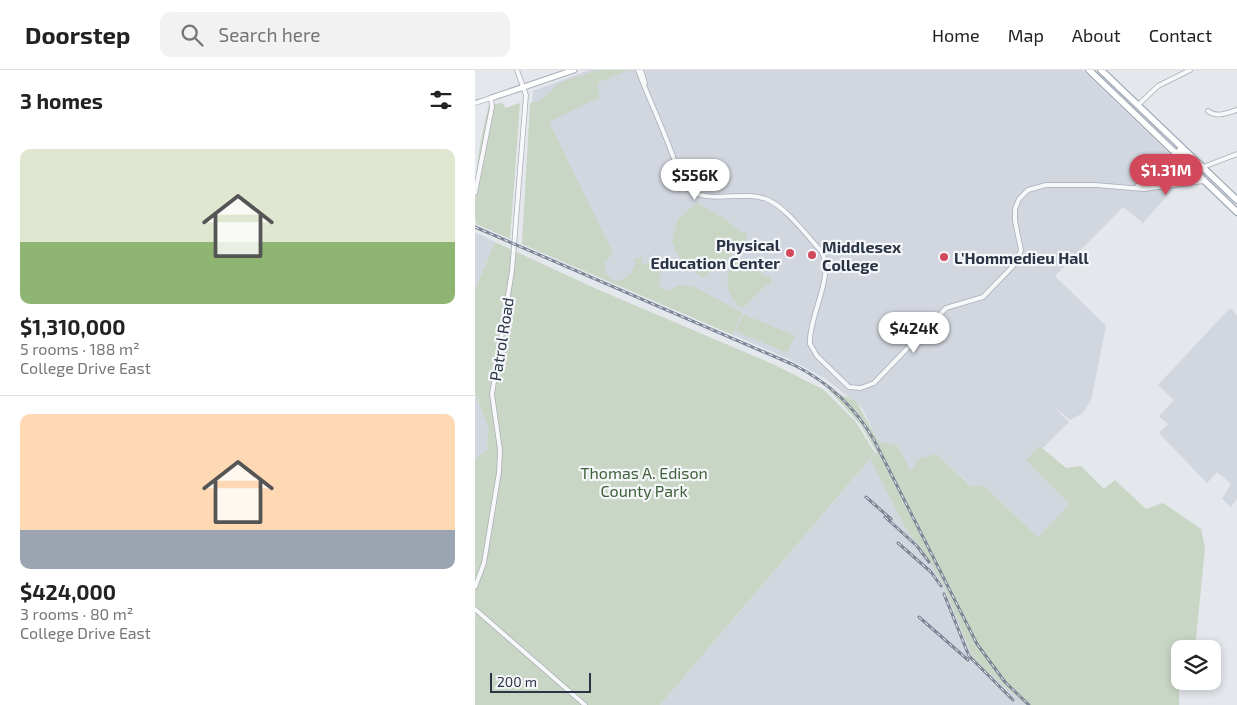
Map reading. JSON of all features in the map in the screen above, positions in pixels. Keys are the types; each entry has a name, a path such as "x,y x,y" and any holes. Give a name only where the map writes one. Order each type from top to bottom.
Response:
{"main road":[{"path":"1089,70 1237,212"},
{"path":"1101,70 1237,200"},
{"path":"1157,135 1195,166 1203,167"},
{"path":"1198,176 1205,177 1223,188"}],"street":[{"path":"517,70 525,88"},
{"path":"475,103 525,88 574,70"},
{"path":"640,70 669,142 681,180 688,189 711,196 745,196 768,200 783,211 826,257 825,272 809,344 817,356 849,387 861,388 874,383 946,308 983,297 1014,266 1021,250 1015,221 1015,209 1019,199 1028,190 1046,185 1145,189 1205,181"},
{"path":"1138,105 1158,86 1190,70"},
{"name":"Patrol Road","path":"475,587 484,563 499,472 500,450 492,394 515,244 525,88"},
{"path":"475,193 492,107 491,98"},
{"path":"1208,111 1215,115 1221,115 1237,110"},
{"path":"1203,167 1237,154"},
{"path":"1130,187 1198,176"},
{"path":"475,609 585,705"}],"shaded area":[{"name":"Middlesex College","path":"589,70 1082,70 1201,184 1173,189 1143,223 1123,207 1055,276 1106,326 1091,400 1083,413 1070,420 1052,405 1069,422 1043,448 1040,446 1070,504 1038,537 984,486 972,486 936,454 911,471 898,446 879,443 862,408 826,379 791,360 522,244 533,91"},
{"path":"475,232 495,242 475,290"},
{"path":"1230,308 1237,315 1237,499 1231,507 1222,499 1231,484 1217,472 1207,483 1159,433 1168,424 1159,416 1174,400 1158,385"},
{"path":"475,393 488,427 487,450 475,459"},
{"path":"882,445 1036,705 660,705"}],"green space":[{"path":"598,70 629,70 597,83 600,97 549,122 613,253 605,263 605,272 609,278 617,281 631,273 635,259 642,257 642,265 658,261 661,266 659,287 666,291 681,285 692,286 742,312 733,335 522,244 530,103 541,100 559,83"},
{"path":"502,103 506,108 520,103 510,239 476,224 475,217 478,161 485,120 489,105"},
{"path":"697,203 724,218 742,233 746,233 747,241 743,242 726,260 703,278 682,264 672,242 678,219"},
{"name":"Thomas A. Edison County Park","path":"495,242 599,290 775,365 824,390 855,421 875,453 660,705 475,705 475,459 487,450 488,427 475,393 475,290"},
{"path":"737,256 765,276 770,276 771,285 766,285 742,309 732,297 727,284 729,270"},
{"path":"743,314 795,336 787,353 736,331"},
{"path":"828,389 856,401 879,442 898,446 911,471 919,459 936,454 971,486 984,486 1038,537 1070,504 1026,460 1040,446 1066,468 1081,466 1104,489 1115,480 1146,509 1163,503 1201,529 1205,548 1196,640 1171,640 1171,690 1179,690 1179,705 1026,705 974,660 944,586 926,555 905,527 871,460 877,453 861,425"}],"railway":[{"path":"475,227 794,365 818,379 840,396 867,428 874,440 977,644 1005,682 1029,705"},
{"path":"866,497 891,519"},
{"path":"885,517 917,546 929,562"},
{"path":"898,543 931,572 941,586"},
{"path":"944,594 969,656 1013,700"},
{"path":"919,617 968,660"}],"place":[{"name":"Physical Education Center","path":"790,253"},
{"name":"Middlesex College","path":"812,255"},
{"name":"L'Hommedieu Hall","path":"944,257"}]}
